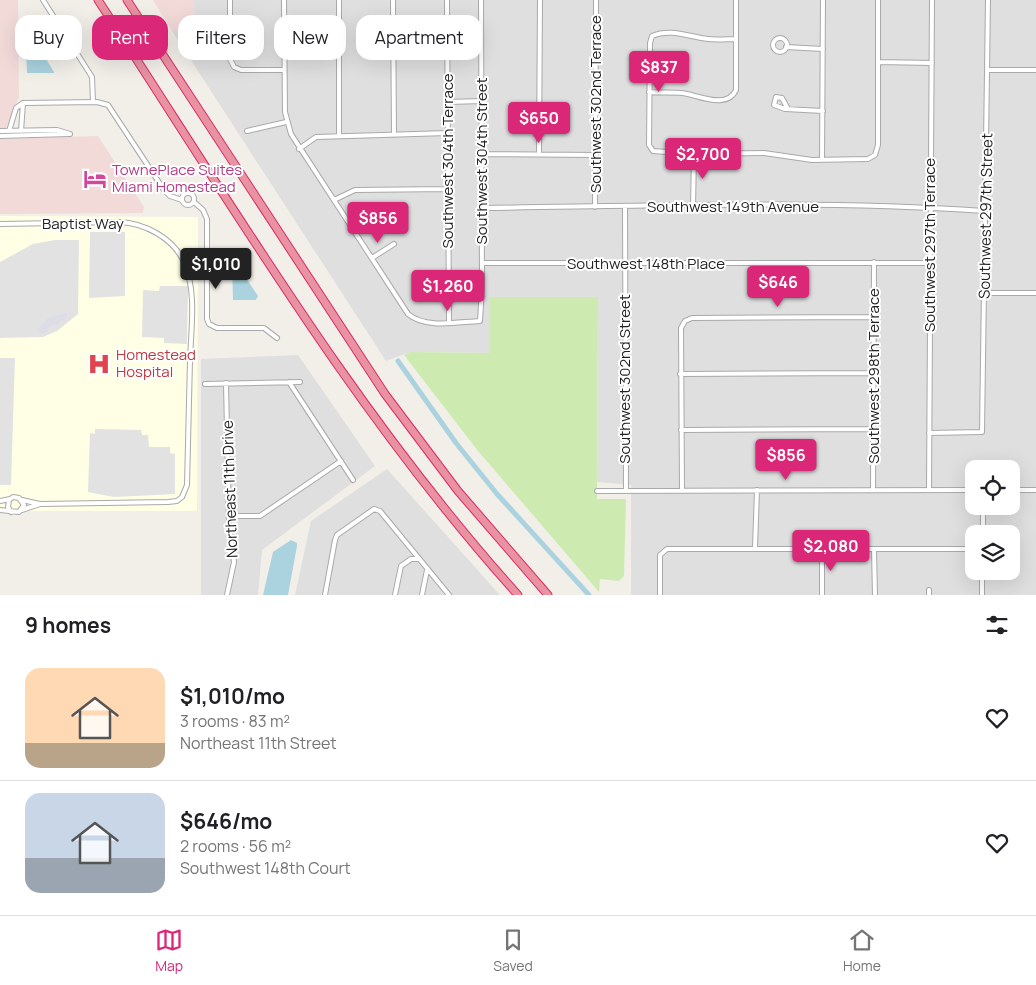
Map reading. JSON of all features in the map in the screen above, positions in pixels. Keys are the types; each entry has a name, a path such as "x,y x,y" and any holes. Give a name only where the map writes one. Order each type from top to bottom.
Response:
{"highway":[{"path":"98,0 369,412 444,510 518,595"},
{"path":"127,0 385,394 458,492 548,595"}],"street":[{"path":"43,0 92,76 93,102"},
{"path":"230,0 230,59 234,66 241,70 284,70"},
{"path":"284,0 286,122 300,149 408,314 415,320 426,323 449,322"},
{"path":"339,0 339,135"},
{"path":"393,0 394,135"},
{"name":"Southwest 304th Terrace","path":"447,0 449,322"},
{"name":"Southwest 304th Street","path":"449,322 480,321 482,264 481,0"},
{"path":"539,154 540,0"},
{"name":"Southwest 302nd Terrace","path":"595,207 596,0"},
{"path":"650,92 681,93 717,100 728,100 733,97 736,90 736,0"},
{"path":"822,160 824,0"},
{"path":"736,39 707,39 686,34 660,32 652,36 650,44 649,145 653,151 694,154 764,153 822,160 868,160 877,151 878,0"},
{"name":"Southwest 297th Terrace","path":"929,490 932,0"},
{"name":"Southwest 297th Street","path":"929,433 982,432 984,211 989,70 988,0"},
{"path":"786,47 823,49"},
{"path":"878,62 932,63"},
{"path":"989,70 1036,70"},
{"path":"448,102 482,101"},
{"path":"22,130 23,103"},
{"path":"9,131 16,108 23,103 103,103 110,107 164,190 170,196 182,200 188,205 194,202"},
{"path":"788,109 823,111"},
{"path":"14,113 18,112 22,116"},
{"path":"247,131 286,122"},
{"path":"14,136 22,130"},
{"path":"0,131 56,130 70,134 0,136"},
{"path":"300,149 316,137 448,133"},
{"path":"481,154 596,155"},
{"path":"693,206 694,154"},
{"path":"334,200 355,190 448,188"},
{"path":"182,200 184,194 190,193 195,197 194,202"},
{"path":"194,202 203,210 207,219 207,318 209,324 217,328 264,328 277,338"},
{"name":"Southwest 149th Avenue","path":"482,208 693,206 930,208 984,211"},
{"name":"Southwest 302nd Street","path":"625,207 626,491"},
{"name":"Baptist Way","path":"0,224 125,222 138,224 160,235 174,246 183,260 190,282 192,304 187,485 182,497 177,501 168,502 40,504"},
{"path":"372,258 394,244"},
{"name":"Southwest 298th Terrace","path":"873,490 874,262"},
{"name":"Southwest 148th Place","path":"482,264 930,263"},
{"path":"984,293 1036,293"},
{"path":"682,491 680,430 681,328 686,320 692,318 874,317"},
{"path":"680,374 873,373"},
{"path":"289,382 353,480"},
{"path":"205,384 300,382"},
{"name":"Northeast 11th Drive","path":"226,383 228,516 234,562 227,595"},
{"path":"680,430 873,429"},
{"path":"228,516 260,516 341,461"},
{"path":"755,548 757,490"},
{"path":"598,491 965,490"},
{"path":"1020,490 1036,490"},
{"path":"0,501 15,497 40,504"},
{"path":"10,499 8,507 11,512"},
{"path":"22,500 24,505 22,510"},
{"path":"0,510 17,513 40,504"},
{"path":"325,595 337,535 376,509 450,595"},
{"path":"660,595 660,555 667,549 965,549"},
{"path":"874,549 875,595"},
{"path":"822,550 822,595"},
{"path":"395,595 401,566 411,559 418,559"},
{"path":"422,595 427,570"},
{"path":"982,580 982,595"},
{"path":"929,590 929,595"}],"shaded area":[{"path":"0,0 18,0 18,15 15,15 15,60 19,60 19,97 6,128 0,129"},
{"path":"153,0 194,0 194,15 178,15 178,31 172,31 168,24 168,15 162,15"},
{"path":"194,0 1036,0 1036,595 631,595 631,485 597,482 598,297 490,312 490,353 410,352 386,361 191,60 264,60 264,15 194,15"},
{"path":"172,31 178,31 178,40"},
{"path":"98,136 144,207 143,213 0,214 0,139"},
{"name":"Homestead Hospital","path":"0,216 198,217 197,511 0,511"},
{"path":"90,232 125,232 125,296 89,298"},
{"path":"55,240 79,240 78,314 57,331 43,337 0,338 0,262 33,244"},
{"path":"160,286 188,286 187,344 164,343 164,338 142,337 143,290 159,291"},
{"path":"68,313 65,321 61,320 60,323 50,326 44,334 37,330 49,317"},
{"path":"298,355 375,466 262,550 258,595 201,595 201,359"},
{"path":"0,358 15,358 11,485 0,485"},
{"path":"95,429 141,430 142,435 148,435 149,447 170,447 170,453 175,454 175,494 114,497 88,492 90,433 95,434"},
{"path":"387,469 500,595 295,595 311,521"}],"green space":[{"path":"490,297 598,297 597,499 626,499 624,576 619,581 600,579 599,592 478,451 404,355 410,352 490,353"}],"water":[{"path":"26,60 47,60 54,72 54,73 27,73"},
{"path":"232,262 236,263 258,296 256,300 233,300"},
{"path":"291,540 297,543 297,546 288,595 263,595 273,552"}],"waterway":[{"path":"398,361 456,443 497,494 589,595"}],"place":[{"name":"TownePlace Suites Miami Homestead","path":"95,179"},
{"name":"Homestead Hospital","path":"99,364"}]}
